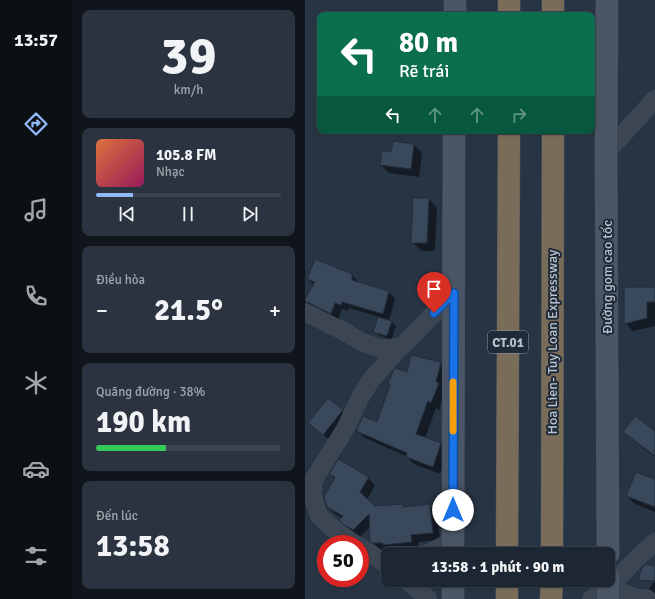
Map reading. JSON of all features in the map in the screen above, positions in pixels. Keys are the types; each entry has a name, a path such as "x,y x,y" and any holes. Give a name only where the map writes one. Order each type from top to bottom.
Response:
{"highway":[{"path":"509,0 509,12"},
{"path":"553,0 553,12"},
{"name":"CT.01","path":"507,547 509,134"},
{"name":"Hoa Lien- Tuy Loan Expressway","path":"552,547 553,134"},
{"path":"507,587 507,599"},
{"path":"551,587 551,599"}],"main road":[{"path":"455,0 455,12"},
{"name":"Đường gom cao tốc","path":"607,0 606,153 608,547"},
{"path":"453,547 454,134"},
{"path":"453,587 453,599"}],"street":[{"path":"606,153 655,99"},
{"path":"342,535 319,516 312,494 314,479 345,429 360,398 371,380 399,347 405,343 454,293"},
{"path":"305,312 362,342 381,349 399,347"},
{"path":"604,591 655,542"},
{"path":"369,553 381,560"},
{"path":"415,587 428,599"},
{"path":"604,591 647,599"}],"building":[{"path":"393,141 414,144 411,169 380,165 382,151 391,152"},
{"path":"413,198 429,198 427,243 411,243"},
{"path":"315,259 352,274 352,280 389,291 383,314 342,302 341,305 335,303 331,314 305,302 305,299 315,282 307,279"},
{"path":"624,287 655,287 655,302 647,302 647,318 624,324"},
{"path":"378,317 392,321 387,336 373,332"},
{"path":"411,355 441,362 436,382 439,383 431,403 428,401 416,434 441,443 433,467 406,457 407,453 356,431 363,416 377,422 394,369 407,372"},
{"path":"328,398 343,410 323,435 308,423"},
{"path":"635,416 655,431 655,456 623,432"},
{"path":"338,459 369,477 360,492 375,506 402,504 403,507 430,504 433,533 411,535 412,542 383,545 383,543 370,542 369,514 353,530 343,524 339,520 343,516 327,507 324,497 335,477 329,474"},
{"path":"636,472 655,479 655,507 626,496"},
{"path":"646,564 655,566 655,581 638,580 642,568"}],"slow traffic":[{"path":"453,382 453,431"}],"route":[{"path":"434,313 454,293 453,510"}]}
